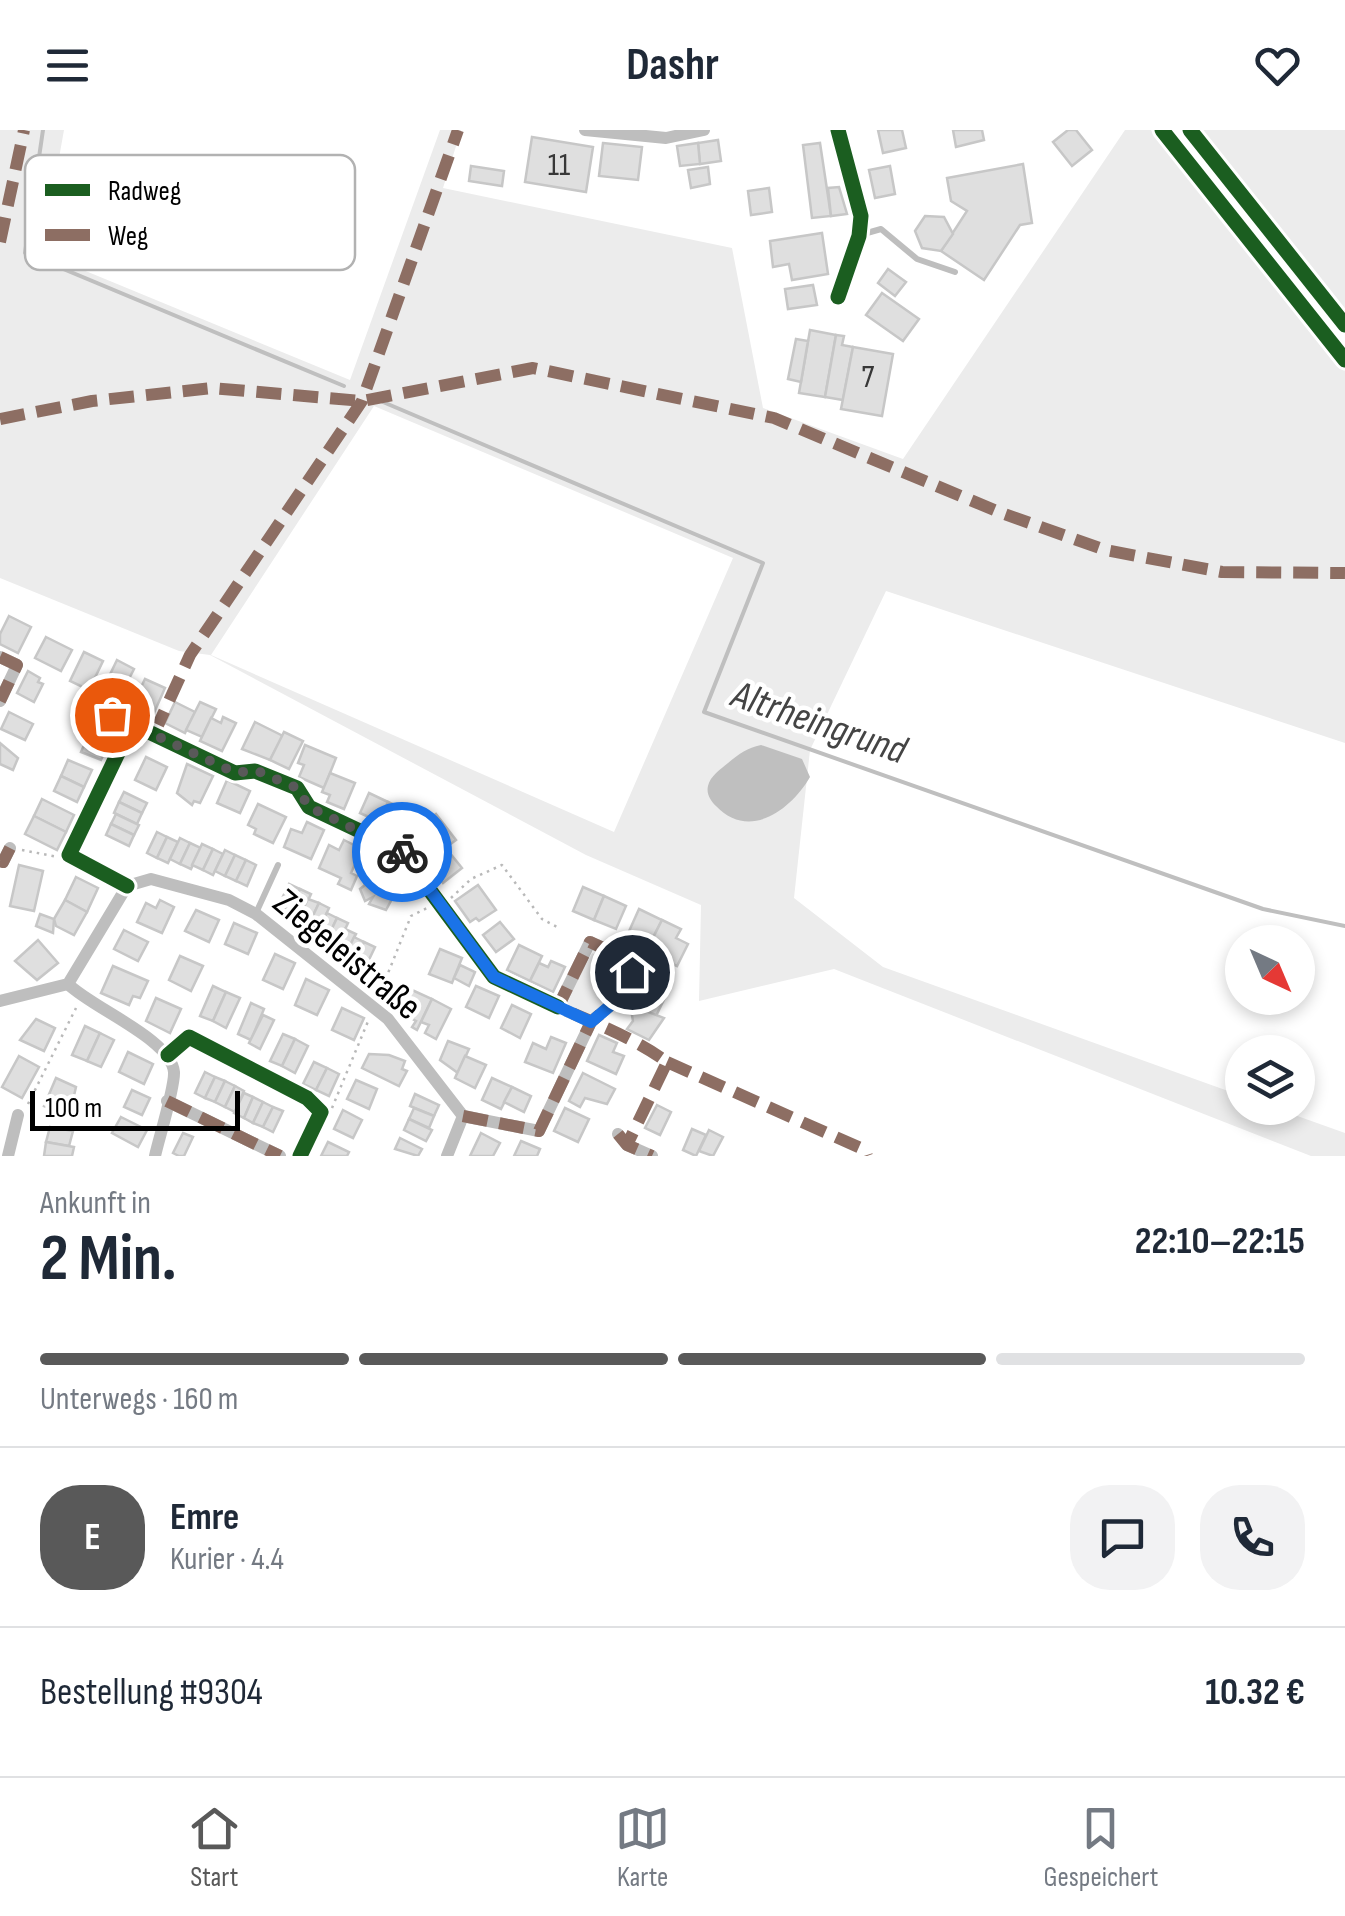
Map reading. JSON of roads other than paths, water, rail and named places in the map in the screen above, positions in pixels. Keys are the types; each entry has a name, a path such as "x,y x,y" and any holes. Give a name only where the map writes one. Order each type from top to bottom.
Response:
{"street":[{"path":"585,130 666,138 704,130"},
{"path":"838,130 861,216 859,236 838,297"},
{"path":"1162,130 1345,360"},
{"path":"0,657 17,665 0,700"},
{"path":"91,705 236,773 255,770 297,788 309,807 400,850 494,977 591,1022"},
{"path":"0,1002 68,984 127,886 70,855 132,724"},
{"path":"0,861 10,848"},
{"name":"Ziegeleistraße","path":"127,886 151,879 229,900 256,914 388,1019 463,1116"},
{"path":"447,1156 463,1116 523,1125 539,1132 591,1022 618,999 632,972 627,959 590,942 558,1007"},
{"path":"68,984 82,998 168,1055 174,1074 155,1156"},
{"path":"168,1055 189,1038 252,1066 306,1098 320,1112 300,1156"},
{"path":"166,1101 280,1156"},
{"path":"8,1156 18,1115"},
{"path":"618,1134 627,1145 652,1156"}],"lane":[{"path":"859,236 881,229 916,260 956,272"},
{"path":"256,914 278,865"}],"waterway":[{"name":"Altrheingrund","path":"39,155 43,130"},
{"name":"Altrheingrund","path":"66,270 344,386"},
{"name":"Altrheingrund","path":"383,402 763,563 704,712 1263,909 1345,926"}]}
